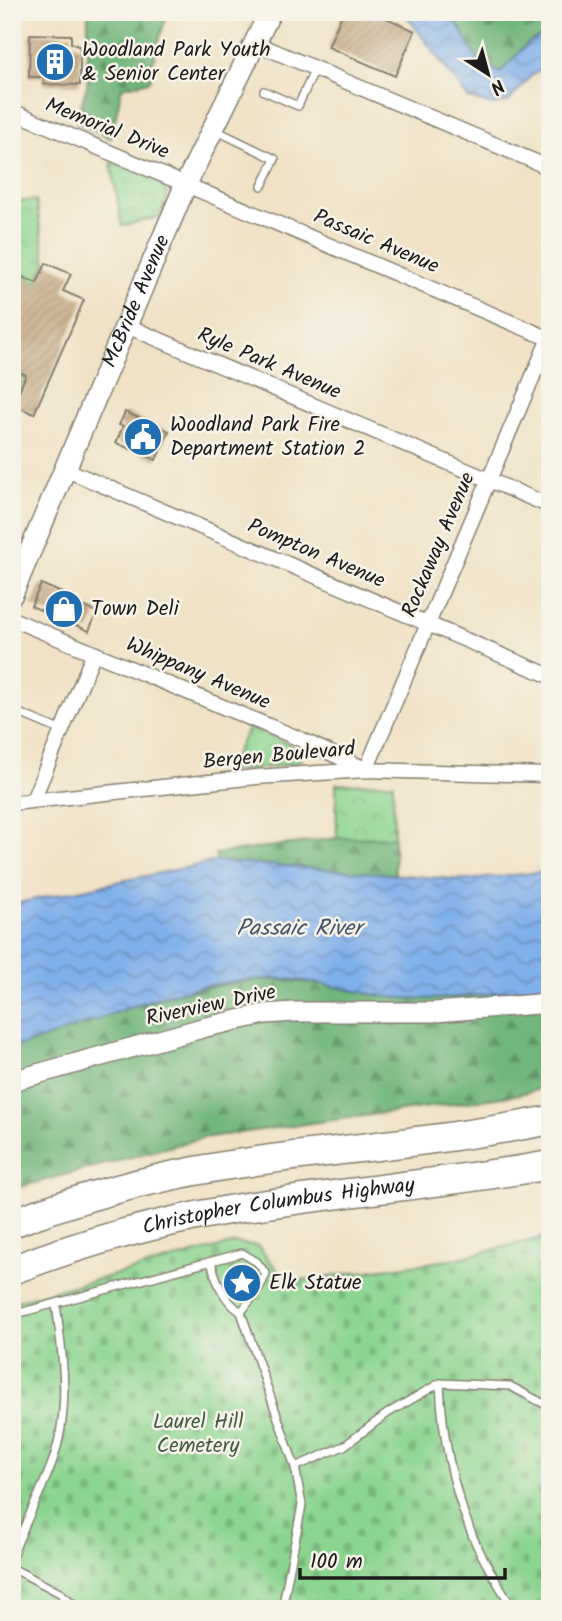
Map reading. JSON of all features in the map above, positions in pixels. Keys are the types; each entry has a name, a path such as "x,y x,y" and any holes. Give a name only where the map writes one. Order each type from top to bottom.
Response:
{"highway":[{"path":"12,1223 123,1188 208,1169 550,1120"},
{"name":"Christopher Columbus Highway","path":"12,1270 130,1231 226,1210 550,1165"}],"main road":[{"name":"McBride Avenue","path":"12,594 67,470 186,184 270,12"}],"street":[{"path":"254,43 550,168"},
{"name":"Memorial Drive","path":"12,111 186,184"},
{"name":"Passaic Avenue","path":"186,184 549,338"},
{"name":"Ryle Park Avenue","path":"127,327 550,506"},
{"name":"Rockaway Avenue","path":"366,770 549,338"},
{"name":"Pompton Avenue","path":"67,470 550,676"},
{"name":"Whippany Avenue","path":"14,624 94,653 300,739 366,770"},
{"path":"33,800 94,653"},
{"name":"Bergen Boulevard","path":"12,803 256,777 366,770 550,775"},
{"name":"Riverview Drive","path":"12,1081 206,1027 265,1014 435,1012 550,1003"}],"lane":[{"path":"264,91 298,106 315,69"},
{"path":"213,129 275,159 262,186"},
{"path":"12,710 62,732"},
{"path":"12,1315 242,1253 257,1262 267,1274 241,1312"},
{"path":"211,1262 218,1286 231,1305 241,1312 295,1467 302,1505 282,1609"},
{"path":"12,1557 52,1462 64,1413 64,1364 55,1304"},
{"path":"295,1467 344,1446 388,1413 440,1383 510,1386 550,1407"},
{"path":"440,1383 442,1422 454,1478 471,1534 513,1609"},
{"path":"12,1568 60,1593 80,1609"}],"green space":[{"path":"88,12 163,12 167,15 156,48 150,81 122,87 111,138 76,122 87,86"},
{"path":"451,12 550,12 550,31 529,42 500,73 477,59"},
{"path":"111,162 161,184 167,196 159,217 122,226"},
{"path":"36,200 46,263 37,283 21,277 12,298 12,202"},
{"path":"12,369 26,375 13,405 12,405"},
{"path":"249,727 298,748 302,755 300,761 226,772"},
{"path":"393,783 394,837 337,838 336,784"},
{"path":"394,837 395,875 217,861 215,854 337,838"},
{"path":"265,979 327,984 391,997 459,997 550,986 550,1087 510,1096 202,1138 12,1189 12,1048 163,997 207,987"},
{"name":"Laurel Hill Cemetery","path":"550,1236 550,1609 12,1609 12,1302 235,1243 258,1246 287,1282 450,1260"}],"water":[{"path":"404,12 451,12 477,59 500,73 529,42 550,31 550,64 531,76 509,101 492,105 468,98"},
{"name":"Passaic River","path":"217,861 467,880 550,871 550,986 430,999 374,995 296,980 235,982 162,997 12,1048 12,904"}],"building":[{"path":"343,12 373,12 415,31 395,76 328,47"},
{"name":"Woodland Park Youth & Senior Center","path":"30,34 71,35 71,43 80,47 80,85 43,84 44,77 29,77"},
{"path":"46,263 71,274 63,291 84,300 34,414 13,405 26,375 12,369 12,298 22,277 37,283"},
{"name":"Woodland Park Fire Department Station 2","path":"125,412 169,431 156,460 116,443 123,426 119,425"},
{"name":"Town Deli","path":"41,584 69,596 67,600 97,612 89,631 31,606"}],"place":[{"name":"Woodland Park Youth & Senior Center","path":"55,62"},
{"name":"Woodland Park Fire Department Station 2","path":"143,437"},
{"name":"Town Deli","path":"64,609"},
{"name":"Elk Statue","path":"242,1283"}]}
